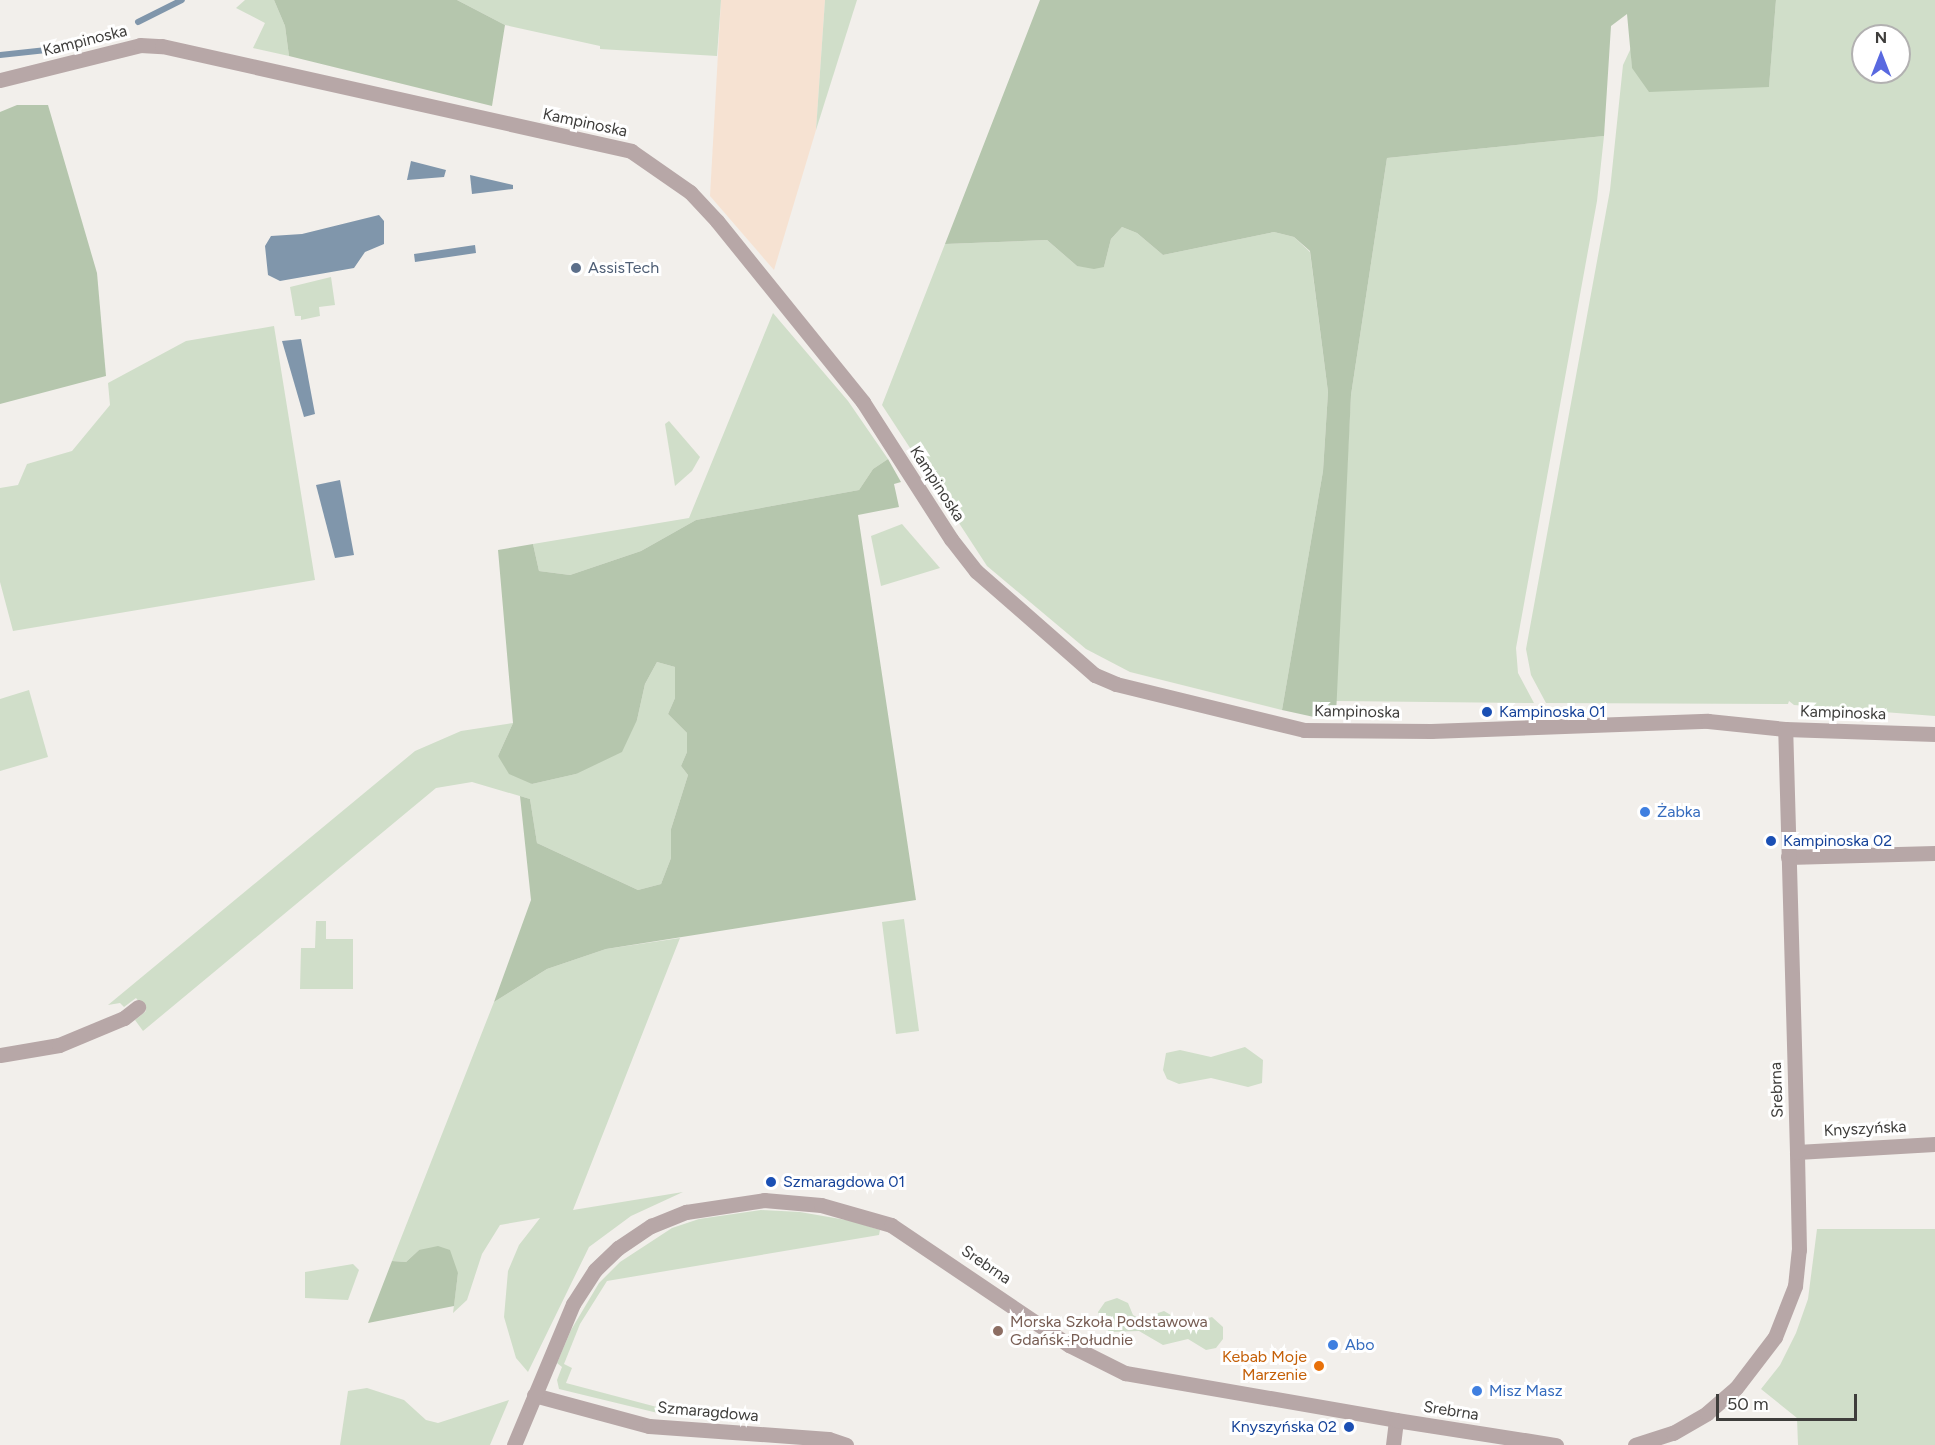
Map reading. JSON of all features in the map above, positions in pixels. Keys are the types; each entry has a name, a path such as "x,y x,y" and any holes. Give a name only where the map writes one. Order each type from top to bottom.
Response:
{"street":[{"name":"Kampinoska","path":"0,80 140,45 162,46 599,141 654,163 690,192 717,221 863,402 951,539 976,571 1095,675 1116,684 1304,730 1440,731 1708,721 1785,729 1935,734"},
{"name":"Srebrna","path":"1635,1445 1673,1433 1707,1413 1736,1388 1775,1337 1795,1286 1799,1250 1785,729"},
{"path":"1788,857 1935,853"},
{"path":"0,1055 59,1045 124,1018 138,1007"},
{"name":"Knyszyńska","path":"1797,1152 1935,1144"},
{"name":"Srebrna","path":"514,1445 573,1304 595,1270 618,1248 651,1226 686,1212 764,1200 821,1205 891,1225 1069,1345 1125,1372 1396,1420 1554,1445"},
{"name":"Szmaragdowa","path":"534,1395 649,1426 829,1439 846,1445"},
{"path":"1393,1445 1396,1420"}],"shaded area":[{"path":"721,0 825,0 816,130 774,270 710,196"}],"green space":[{"path":"245,0 274,0 285,26 289,56 253,48 265,23 236,8"},
{"path":"274,0 457,0 505,25 492,106 289,56 285,26"},
{"path":"457,0 721,0 717,56 600,49 600,46 505,25"},
{"path":"825,0 857,0 816,130"},
{"path":"1040,0 1776,0 1769,87 1649,92 1632,68 1627,14 1611,26 1604,136 1387,158 1351,395 1336,715 1314,717 1282,710 1323,471 1328,392 1310,251 1294,237 1274,232 1163,255 1137,233 1122,227 1111,239 1104,267 1094,269 1077,266 1047,240 945,244"},
{"path":"1776,0 1935,0 1935,716 1794,705 1789,701 1788,704 1546,703 1531,675 1526,649 1610,190 1623,65 1631,48 1632,68 1769,86"},
{"path":"17,105 48,105 97,273 106,376 0,404 0,112"},
{"path":"1604,136 1597,201 1516,648 1518,673 1534,703 1334,701 1351,395 1387,158"},
{"path":"1122,227 1137,233 1163,255 1274,232 1294,237 1310,252 1328,392 1323,471 1282,710 1130,672 1086,649 987,566 882,405 945,244 1047,240 1077,266 1104,267 1111,239"},
{"path":"331,277 335,305 319,307 320,316 301,320 301,316 295,316 290,287"},
{"path":"773,313 848,401 888,459 873,469 859,490 696,520 641,551 570,575 539,571 533,544 689,518"},
{"path":"274,326 315,580 13,631 0,582 0,488 18,485 27,464 72,451 110,405 108,383 186,341"},
{"path":"669,421 700,457 692,471 675,486 665,424"},
{"path":"888,459 901,482 894,484 899,507 858,515 916,900 606,949 547,969 494,1002 531,900 520,796 530,799 537,843 638,890 661,884 671,858 671,829 688,775 681,766 687,752 687,733 668,714 675,698 675,667 657,662 645,684 637,720 622,752 576,774 532,784 509,774 498,756 513,723 498,550 533,544 539,571 570,575 641,551 696,520 859,490 873,469"},
{"path":"902,524 940,568 881,586 871,536"},
{"path":"657,662 675,667 675,698 668,714 687,733 687,752 681,766 688,775 671,829 671,858 661,884 638,890 537,843 530,799 472,782 436,788 143,1031 135,1020 146,1011 136,998 124,1007 120,1003 108,1005 415,751 461,731 513,723 498,756 532,784 576,774 637,720 645,684"},
{"path":"29,690 48,757 0,771 0,699"},
{"path":"904,919 919,1031 896,1034 882,922"},
{"path":"316,921 326,921 326,939 353,939 353,989 300,989 301,948 315,948"},
{"path":"680,938 573,1210 683,1192 631,1216 589,1247 528,1372 516,1358 504,1317 508,1271 519,1245 540,1218 500,1225 482,1254 467,1300 453,1313 458,1273 419,1250 406,1262 392,1261 494,1002 547,969 606,949"},
{"path":"1245,1047 1263,1060 1262,1083 1248,1087 1211,1078 1179,1084 1167,1079 1163,1070 1166,1053 1180,1050 1211,1057"},
{"path":"761,1210 800,1212 852,1221 880,1230 879,1235 607,1281 580,1324 564,1364 572,1368 566,1383 672,1411 666,1415 559,1389 557,1380 562,1367 557,1363 571,1330 599,1283 620,1262 672,1228 699,1219"},
{"path":"1817,1229 1935,1229 1935,1445 1798,1445 1797,1418 1761,1389 1780,1365 1796,1333 1808,1299"},
{"path":"438,1246 450,1250 458,1273 454,1306 368,1323 392,1261 406,1262 419,1250"},
{"path":"353,1264 359,1270 348,1300 305,1298 305,1272"},
{"path":"1117,1298 1128,1303 1133,1315 1140,1319 1164,1311 1186,1324 1212,1317 1223,1327 1223,1339 1216,1348 1206,1350 1188,1339 1163,1345 1139,1331 1110,1332 1100,1324 1098,1312 1105,1302"},
{"path":"367,1388 404,1400 426,1420 438,1423 509,1400 490,1445 340,1445 348,1391"}],"water":[{"path":"411,161 446,170 444,177 407,180"},
{"path":"470,175 513,185 513,189 472,194"},
{"path":"379,215 384,221 384,244 365,252 354,268 280,281 268,275 265,246 271,236 302,234"},
{"path":"475,245 476,253 415,262 414,254"},
{"path":"301,339 315,414 304,417 282,341"},
{"path":"340,480 354,555 335,558 316,485"}],"waterway":[{"path":"138,22 182,0"},
{"path":"97,41 124,30"},
{"path":"0,55 84,46"}],"place":[{"name":"AssisTech","path":"576,268"},
{"name":"Kampinoska 01","path":"1487,712"},
{"name":"Żabka","path":"1645,812"},
{"name":"Kampinoska 02","path":"1771,841"},
{"name":"Szmaragdowa 01","path":"771,1182"},
{"name":"Morska Szkoła Podstawowa Gdańsk-Południe","path":"998,1331"},
{"name":"Abo","path":"1333,1345"},
{"name":"Kebab Moje Marzenie","path":"1319,1366"},
{"name":"Misz Masz","path":"1477,1391"},
{"name":"Knyszyńska 02","path":"1349,1427"}]}
